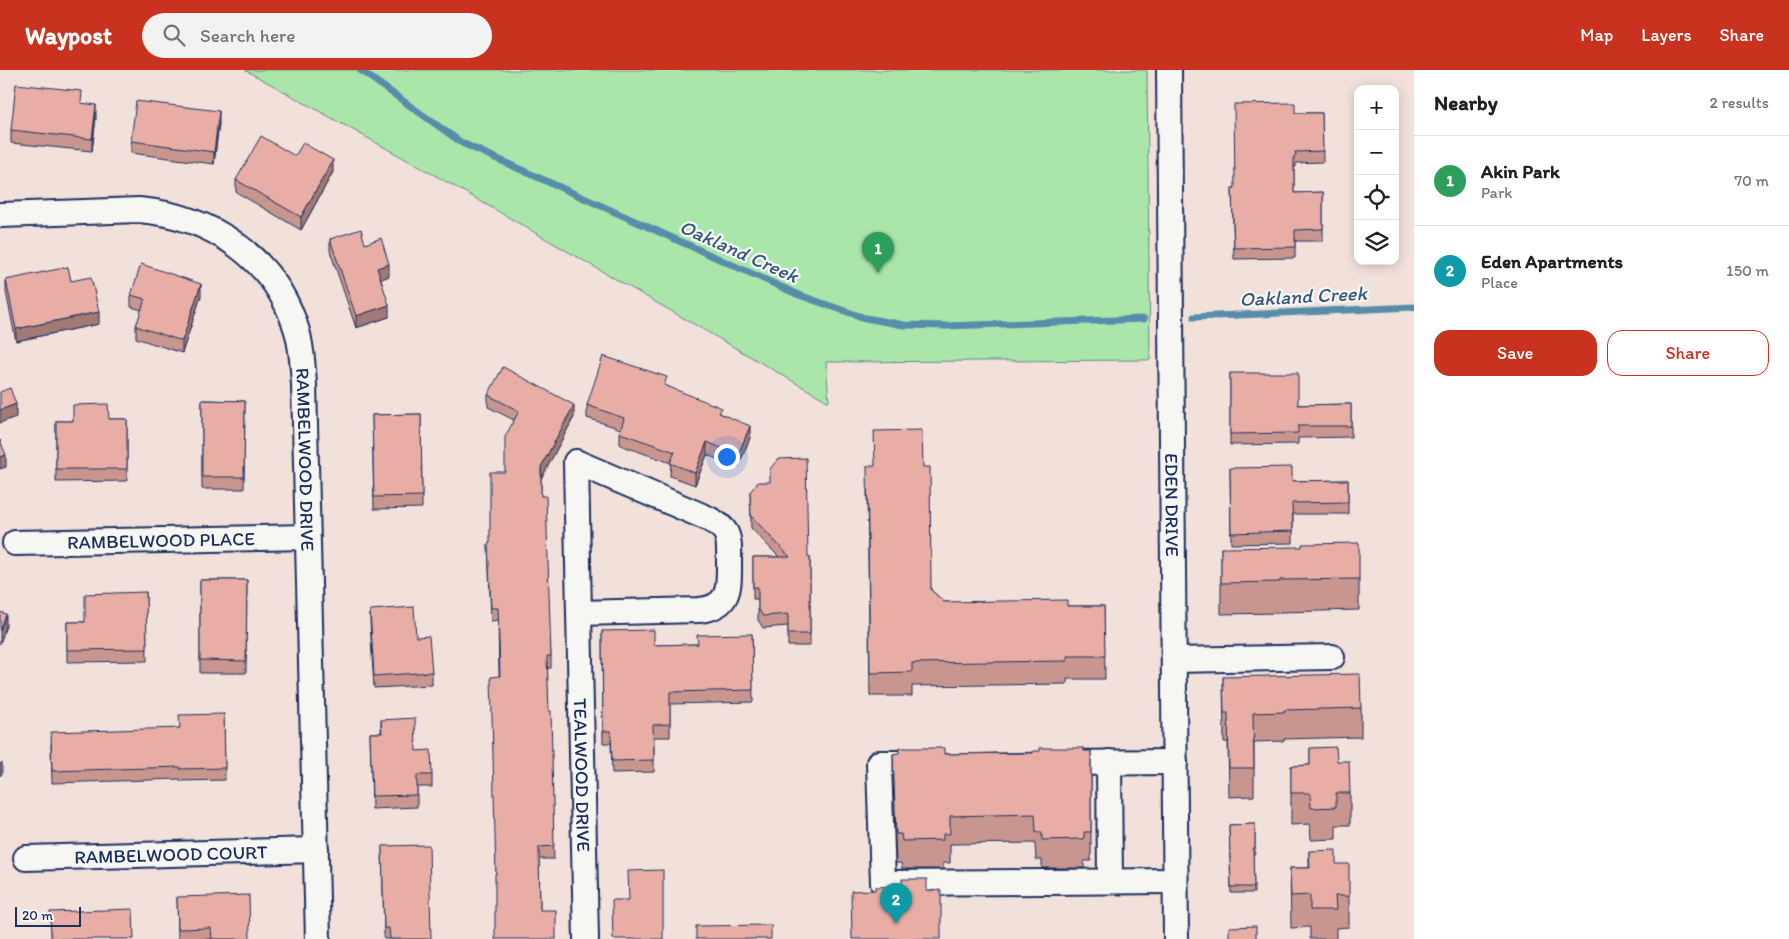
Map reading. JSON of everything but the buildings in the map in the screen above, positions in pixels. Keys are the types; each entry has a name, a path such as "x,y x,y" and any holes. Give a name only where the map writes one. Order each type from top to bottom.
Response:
{"street":[{"name":"EDEN DRIVE","path":"1169,70 1176,939"},
{"name":"RAMBELWOOD DRIVE","path":"1,215 139,210 160,212 214,230 254,260 276,286 292,316 299,342 304,385 318,939"},
{"name":"TEALWOOD DRIVE","path":"579,613 699,610 715,606 725,597 728,588 728,545 725,532 720,526 707,518 576,462 579,613 586,939"},
{"name":"RAMBELWOOD PLACE","path":"15,543 307,537"},
{"path":"1174,660 1332,657"},
{"path":"1109,762 1110,881"},
{"path":"1039,763 1175,762"},
{"path":"949,763 879,763 883,883 1175,881"},
{"name":"RAMBELWOOD COURT","path":"26,858 316,850"}],"green space":[{"path":"245,70 1147,70 1150,360 826,362 829,402 454,186"}],"waterway":[{"name":"Oakland Creek","path":"360,70 462,143 799,295 865,318 904,325 946,326 1144,319"},
{"name":"Oakland Creek","path":"1194,317 1414,307"}],"place":[{"name":"Akin Park","path":"878,273"},
{"name":"Eden Apartments","path":"896,924"}]}
